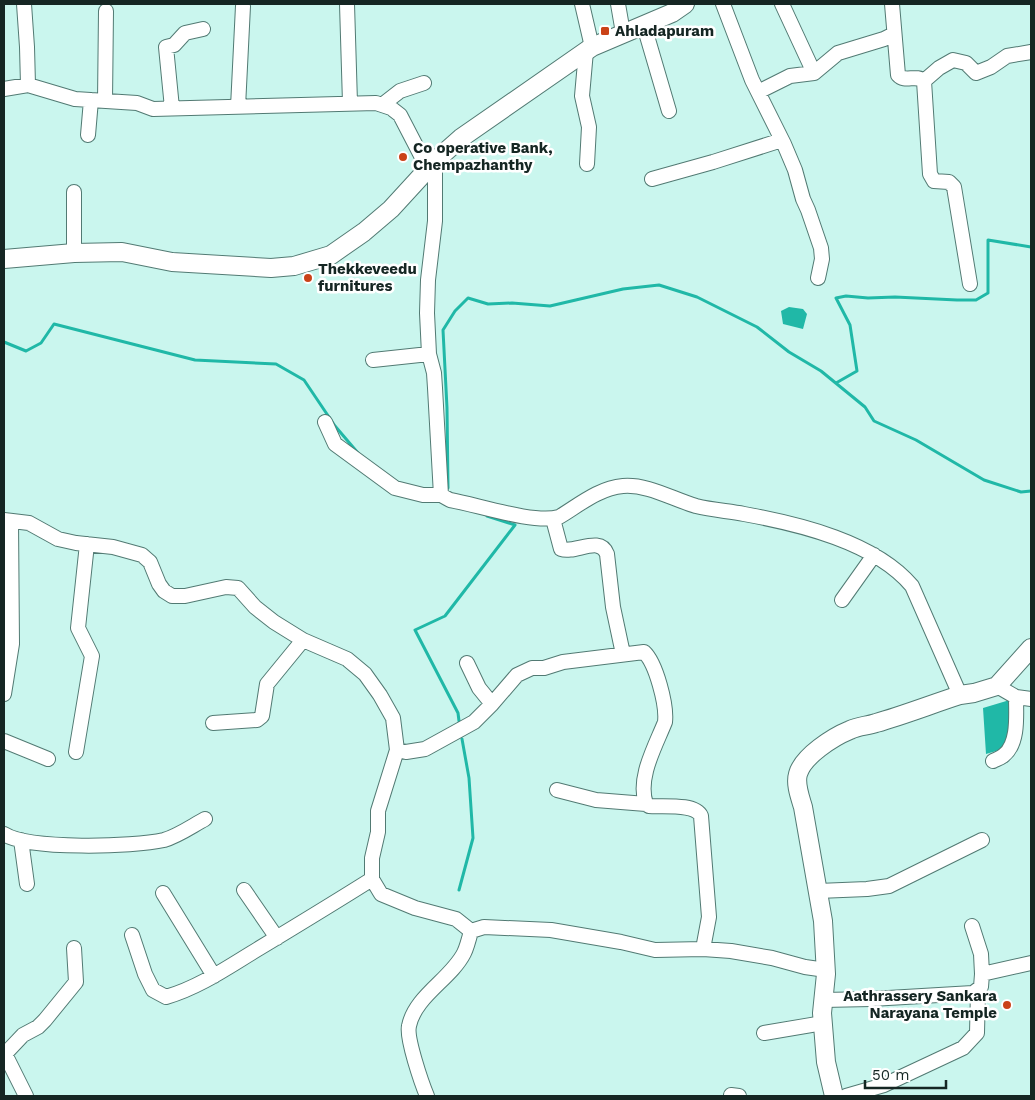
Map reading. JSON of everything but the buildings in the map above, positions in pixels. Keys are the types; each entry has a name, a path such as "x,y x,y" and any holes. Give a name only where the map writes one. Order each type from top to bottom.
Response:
{"main road":[{"path":"4,259 74,253 122,252 172,262 271,268 294,266 331,255 364,232 391,209 431,165 461,138 589,49 672,13 685,4"},
{"path":"834,1096 826,1062 822,1023 826,970 823,921 797,780 798,772 802,764 825,744 851,729 876,723 960,695 997,686 1008,671 1031,648"}],"street":[{"path":"24,4 28,47 28,85"},
{"path":"348,4 350,103"},
{"path":"582,4 589,49 582,96 590,127 587,164"},
{"path":"618,4 623,33"},
{"path":"724,4 758,92 795,170 803,199 821,248 822,260 818,278"},
{"path":"782,4 814,73"},
{"path":"892,4 898,75 903,79 918,78 924,81"},
{"path":"238,107 243,6"},
{"path":"105,101 106,11"},
{"path":"641,25 647,36 669,111"},
{"path":"172,108 166,47 174,45 186,33 203,29"},
{"path":"758,92 790,76 814,73 838,53 894,34"},
{"path":"924,81 939,68 953,60 966,63 976,73 991,67 1007,56 1031,52"},
{"path":"924,81 930,174 934,181 949,182 954,187 970,284"},
{"path":"382,105 400,91 424,82"},
{"path":"4,89 28,85 75,99 137,103 153,109 350,103 382,105 391,108 400,115 431,165 435,221 428,280 427,313 429,354 434,373 441,495"},
{"path":"88,135 91,100"},
{"path":"652,178 713,162 782,140"},
{"path":"74,192 74,253"},
{"path":"373,360 429,354"},
{"path":"325,422 335,444 395,488 423,495 441,495 450,500 535,518 553,519 607,488 625,486 650,489 695,506 743,513 789,523 838,539 874,555 901,574 912,586 960,695"},
{"path":"553,519 561,549 568,551 597,545 602,545 605,548 613,607 623,654"},
{"path":"4,694 12,644 7,521 29,523 58,539 114,547 142,554 150,562 159,584 164,591 172,596 185,596 226,587 238,588 274,622 303,640 347,659 365,674 380,695 393,718 397,750 378,811 378,832 372,858 372,879 381,894 415,908 456,919 471,932"},
{"path":"76,752 92,656 78,628 87,544"},
{"path":"842,600 874,555"},
{"path":"213,722 257,720 262,716 267,684 303,640"},
{"path":"397,750 406,752 425,749 474,722 517,675 532,668 544,668 563,662 644,652 649,657 665,702 664,722 649,762 643,789 646,804"},
{"path":"467,663 479,688 492,704"},
{"path":"997,686 1016,697 1031,699"},
{"path":"993,761 1004,756 1014,738 1016,697"},
{"path":"4,741 48,759"},
{"path":"557,790 596,800 646,804 658,807 676,806 697,810 701,816 709,917 703,949"},
{"path":"4,834 11,838 46,843 121,846 166,839 205,819"},
{"path":"21,840 27,884"},
{"path":"818,891 889,886 982,840"},
{"path":"132,935 152,990 166,997 180,993 214,976 372,879"},
{"path":"244,890 276,938"},
{"path":"163,893 214,976"},
{"path":"823,1000 964,994 978,991 982,987 981,954 972,926"},
{"path":"471,932 484,927 551,930 655,950 703,949 732,951 826,970"},
{"path":"427,1096 417,1068 408,1028 413,1014 432,989 464,954 471,932"},
{"path":"26,1096 4,1053 23,1034 38,1027 76,982 74,948"},
{"path":"982,974 1031,963"},
{"path":"846,1096 884,1085 963,1048 977,1033 978,991"},
{"path":"764,1033 822,1023"}],"shaded area":[{"path":"789,307 803,309 807,314 803,329 783,324 781,311"},
{"path":"1013,699 1007,741 1003,749 986,754 983,708"}],"waterway":[{"path":"836,383 857,371 850,325 836,298 846,296 976,300 988,293 988,240 1031,247"},
{"path":"448,488 447,408 443,330 455,311 468,298 488,304 512,303 550,306 623,289 659,285 697,297 757,327 789,352 821,371 865,407 874,421 916,440 984,480 1021,492 1031,491"},
{"path":"4,342 26,351 41,343 54,324 195,360 276,364 304,380 335,426 358,453"},
{"path":"459,721 458,713 415,630 445,616 515,525 487,516"},
{"path":"459,890 473,838 469,778 462,739"}],"place":[{"name":"Ahladapuram","path":"605,31"},
{"name":"Co operative Bank, Chempazhanthy","path":"403,157"},
{"name":"Thekkeveedu furnitures","path":"308,278"},
{"name":"Aathrassery Sankara Narayana Temple","path":"1007,1005"}]}
